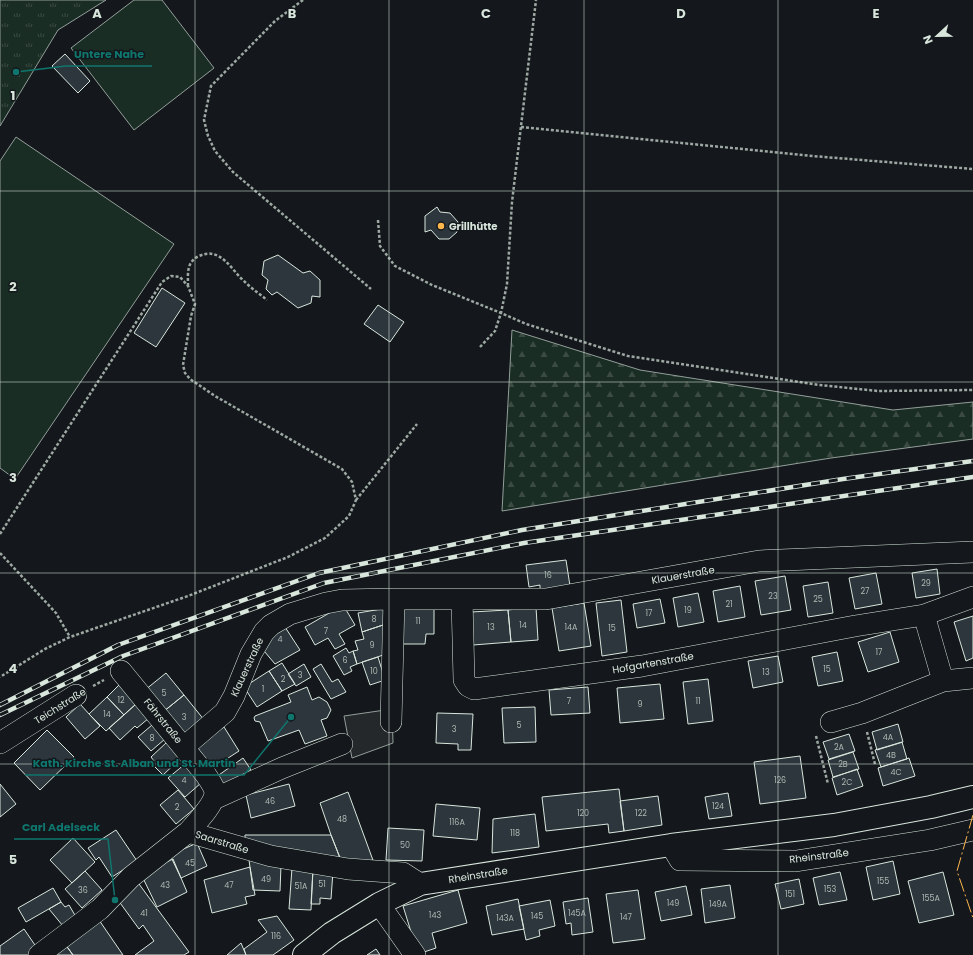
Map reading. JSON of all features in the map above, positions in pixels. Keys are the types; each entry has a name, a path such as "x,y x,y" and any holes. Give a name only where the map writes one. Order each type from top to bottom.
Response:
{"main road":[{"name":"Rheinstraße","path":"304,955 332,933 379,904 420,884 670,846 834,825 931,807 973,797"}],"street":[{"name":"Klauerstraße","path":"184,747 225,712 234,696 258,641 264,632 271,625 290,614 326,603 342,600 394,599 546,599 759,561 973,552"},
{"name":"Hofgartenstraße","path":"462,599 464,680 468,686 474,690 642,666 855,626 924,615 973,597"},
{"path":"391,722 394,599"},
{"path":"924,615 943,681"},
{"name":"Fährstraße","path":"121,671 206,775 213,786 215,792 214,799"},
{"path":"831,722 862,713 943,681 973,678"},
{"name":"Teichstraße","path":"0,743 76,695"},
{"path":"188,832 214,799 282,768 342,744"},
{"name":"Rheinstraße","path":"670,846 680,860 796,861 930,840 973,830"},
{"name":"Saarstraße","path":"39,955 100,909 131,877 188,832 271,856 348,869 403,872 420,884"},
{"path":"379,904 415,955"}],"path":[{"path":"303,0 275,21 211,86 204,120 208,136 215,151 233,172 371,290"},
{"path":"480,347 495,331 501,313 507,284 512,202 536,0"},
{"path":"521,127 812,156 973,169"},
{"path":"378,220 380,246 395,266 432,285 526,324 628,356 827,386 878,391 973,390"},
{"path":"188,286 189,265 194,258 205,254 218,255 245,282 267,300"},
{"path":"0,534 162,282 170,276 180,277 188,286 195,304 191,316 183,365 185,373 190,379 214,396 342,469 352,482 356,500"},
{"path":"0,677 45,649 70,637 188,596 288,557 325,538 349,516 356,500 417,424"},
{"path":"0,553 56,613 70,637"},
{"name":"Teichstraße","path":"76,695 121,671"},
{"path":"862,713 876,764"},
{"path":"828,784 814,727 831,722"}],"green space":[{"path":"0,0 106,0 58,30 0,126"},
{"path":"134,0 162,0 214,68 134,130 71,48"},
{"path":"16,137 174,244 15,479 0,468 0,161"},
{"path":"512,330 640,370 893,410 973,402 973,439 831,458 502,511"}],"shaded area":[{"path":"392,709 393,743 352,758 344,716"}],"building":[{"path":"65,54 90,81 78,93 52,66"},
{"name":"Grillhütte","path":"437,207 440,212 450,213 458,222 457,232 449,239 439,239 431,230 425,232 425,216"},
{"path":"278,255 303,273 310,271 320,280 320,297 312,296 311,303 298,308 277,292 272,295 266,289 268,280 262,275 264,261"},
{"path":"162,288 185,303 156,347 134,333"},
{"path":"378,305 404,322 390,342 364,324"},
{"path":"566,560 570,586 540,590 540,585 529,587 526,565"},
{"path":"937,569 940,594 916,598 912,573"},
{"path":"876,573 882,604 855,609 849,578"},
{"path":"785,576 791,610 761,615 755,581"},
{"path":"828,582 833,613 808,617 803,586"},
{"path":"740,586 745,617 718,622 713,591"},
{"path":"698,593 704,622 678,627 673,598"},
{"path":"660,599 665,623 637,628 633,604"},
{"path":"621,600 627,652 602,656 596,603"},
{"path":"584,603 591,646 559,651 552,608"},
{"path":"536,607 538,640 511,642 508,610"},
{"path":"338,608 345,608 355,625 339,634 345,644 335,649 328,638 315,645 305,627"},
{"path":"387,608 390,624 362,632 358,613"},
{"path":"403,609 434,609 434,634 426,634 425,644 403,644"},
{"path":"508,610 511,642 473,645 471,612"},
{"path":"973,616 973,658 966,661 954,622"},
{"path":"383,625 389,644 389,653 357,664 353,651 358,650 355,641 364,639 362,632"},
{"path":"285,627 300,650 275,664 259,645"},
{"path":"890,632 899,662 868,672 858,642"},
{"path":"346,648 349,653 353,651 357,664 350,667 352,671 344,675 333,656"},
{"path":"837,652 843,681 818,686 812,657"},
{"path":"778,656 783,682 753,688 748,661"},
{"path":"378,657 385,680 370,685 362,662"},
{"path":"282,663 295,684 282,691 269,671"},
{"path":"304,664 311,677 296,686 288,674"},
{"path":"321,664 332,682 338,679 346,692 331,699 313,669"},
{"path":"269,671 282,691 257,707 244,687"},
{"path":"166,673 184,695 163,712 145,690"},
{"path":"708,679 713,721 688,724 683,682"},
{"path":"660,684 664,719 620,723 617,688"},
{"path":"119,685 136,704 124,715 107,697"},
{"path":"307,687 312,700 319,697 327,702 331,710 327,718 321,720 327,736 305,744 299,730 268,741 260,722 255,721 255,716 291,702 288,695"},
{"path":"588,687 590,713 551,715 549,690"},
{"path":"184,695 205,721 184,738 163,712"},
{"path":"107,697 124,715 106,731 89,714"},
{"path":"80,704 100,726 85,739 66,717"},
{"path":"136,704 149,718 137,728 135,726 120,740 109,728"},
{"path":"535,707 536,742 504,743 502,708"},
{"path":"437,713 473,714 471,750 458,750 458,744 436,743"},
{"path":"898,724 903,742 877,750 872,732"},
{"path":"152,725 165,739 151,751 138,737"},
{"path":"224,727 239,751 211,769 196,745"},
{"path":"47,730 74,757 40,790 14,763"},
{"path":"849,734 855,751 829,759 823,742"},
{"path":"167,742 181,758 163,775 151,763 154,761 151,757"},
{"path":"902,742 907,759 881,767 875,750"},
{"path":"853,752 859,769 833,777 828,760"},
{"path":"800,756 806,798 760,804 754,762"},
{"path":"243,758 251,770 224,789 216,777"},
{"path":"909,758 915,776 883,786 878,768"},
{"path":"185,764 201,783 185,797 168,778"},
{"path":"857,769 863,786 837,795 832,778"},
{"path":"0,784 16,804 0,817"},
{"path":"289,784 295,806 251,818 246,795"},
{"path":"619,789 624,831 609,833 608,824 546,831 542,797"},
{"path":"178,790 194,809 176,824 160,805"},
{"path":"348,792 374,863 342,863 331,835 320,803"},
{"path":"728,793 732,816 709,819 705,797"},
{"path":"658,796 662,825 624,831 620,801"},
{"path":"436,804 480,808 477,840 433,836"},
{"path":"535,814 539,847 492,853 493,819"},
{"path":"388,828 424,830 422,861 386,860"},
{"path":"116,830 137,861 112,877 99,857 96,860 88,848"},
{"path":"245,835 331,835 342,863 256,847 245,838"},
{"path":"73,838 95,862 72,883 50,860"},
{"path":"197,843 207,866 181,878 170,855"},
{"path":"173,859 187,892 157,907 141,874"},
{"path":"249,860 281,865 280,891 253,890"},
{"path":"893,861 900,894 873,900 866,867"},
{"path":"250,867 255,895 245,897 247,904 212,913 204,880"},
{"path":"292,868 313,869 311,910 289,909"},
{"path":"313,869 333,871 331,899 320,898 320,904 311,904"},
{"path":"85,871 102,890 82,908 65,889"},
{"path":"840,872 847,900 819,905 813,878"},
{"path":"943,872 954,915 919,923 908,881"},
{"path":"799,879 804,904 781,909 775,884"},
{"path":"139,884 189,952 184,955 135,955 154,941 143,925 139,929 118,900"},
{"path":"730,885 735,918 705,923 701,889"},
{"path":"686,886 692,915 661,921 655,892"},
{"path":"53,888 61,902 26,922 18,908"},
{"path":"458,890 467,923 432,933 436,948 424,952 412,935 403,906"},
{"path":"638,890 645,939 613,943 606,894"},
{"path":"588,898 593,932 572,935 571,923 566,924 563,902"},
{"path":"518,899 524,929 492,935 486,906"},
{"path":"550,900 555,926 539,930 540,936 526,940 519,906"},
{"path":"61,902 65,907 69,905 76,917 63,926 49,909"},
{"path":"277,916 294,940 273,955 246,955 244,949 267,932 258,920"},
{"path":"99,920 123,955 73,955 65,944"},
{"path":"24,929 37,948 28,955 0,955 0,946"},
{"path":"241,943 246,955 227,955"},
{"path":"65,944 73,955 49,955"},
{"path":"376,949 380,955 367,955"}],"railway":[{"path":"0,705 118,645 319,573 522,530 843,479 973,461"},
{"path":"0,715 123,656 324,583 524,543 973,477"}],"power":[{"path":"973,815 957,871 973,918"}],"place":[{"name":"Untere Nahe","path":"16,72"},
{"name":"Grillhütte","path":"441,226"},
{"name":"Kath. Kirche St. Alban und St. Martin","path":"291,717"},
{"name":"Carl Adelseck","path":"115,900"}]}
